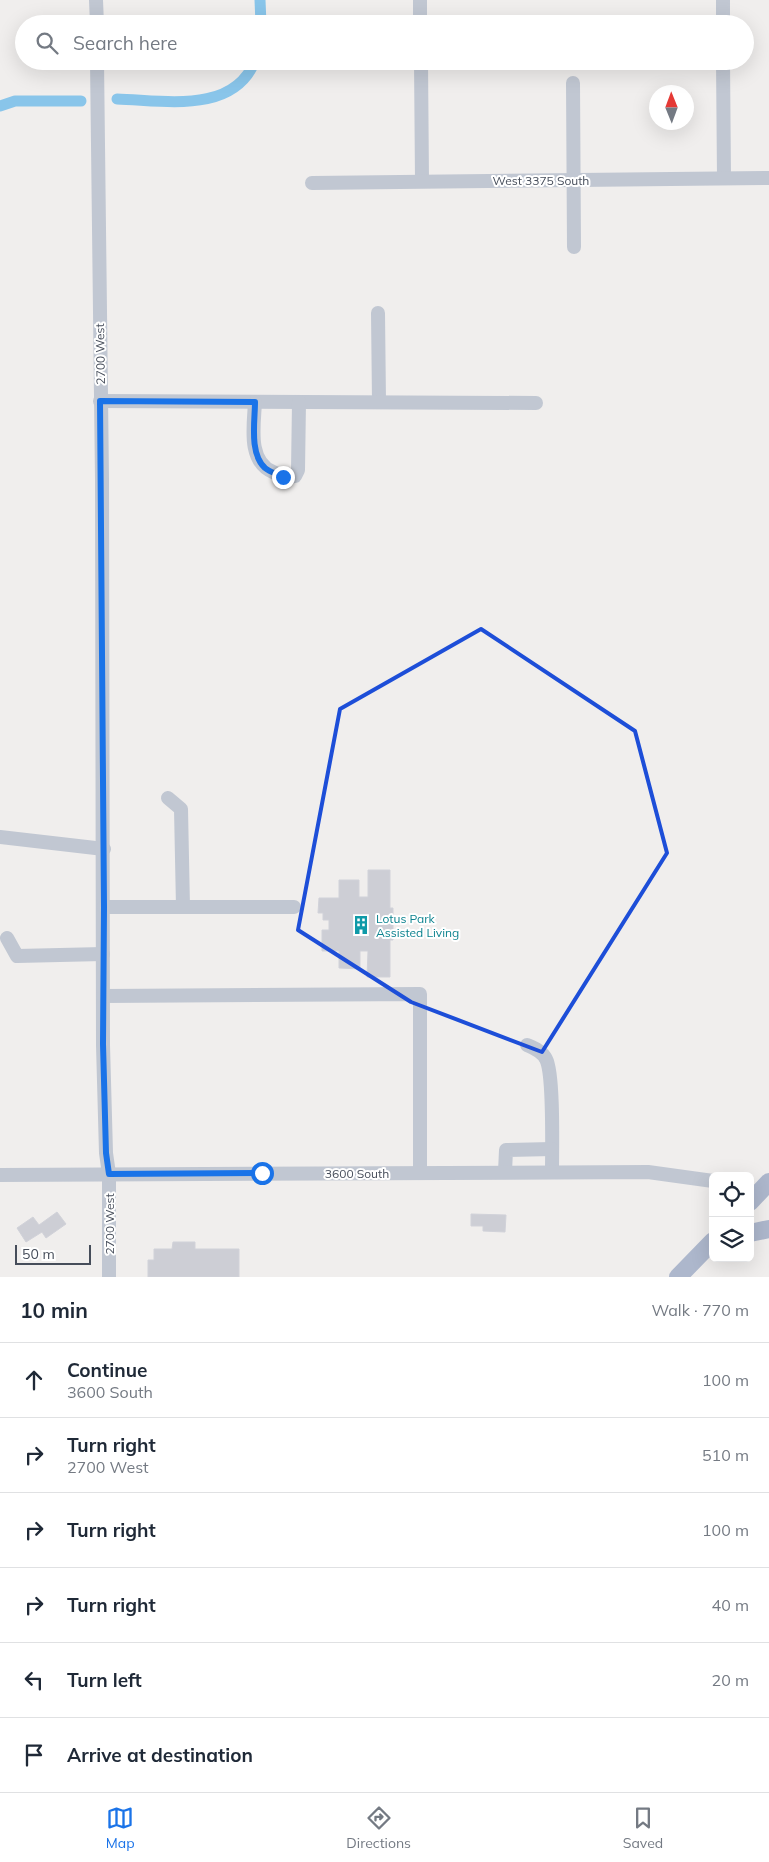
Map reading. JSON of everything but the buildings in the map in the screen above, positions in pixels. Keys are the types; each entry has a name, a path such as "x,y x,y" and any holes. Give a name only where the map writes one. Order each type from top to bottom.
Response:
{"main road":[{"path":"757,1198 769,1182"},
{"path":"754,1232 769,1230"},
{"path":"678,1277 709,1245"}],"street":[{"path":"96,0 97,15"},
{"path":"420,0 420,15"},
{"path":"723,0 723,15"},
{"name":"2700 West","path":"97,70 104,849 103,954 106,1153 109,1174 109,1277"},
{"path":"421,70 422,181"},
{"path":"723,70 724,178"},
{"path":"573,83 572,180 574,247"},
{"name":"West 3375 South","path":"312,183 769,178"},
{"path":"378,312 379,402"},
{"path":"100,401 536,403"},
{"path":"255,402 256,452 258,460 266,469 283,477 296,476 298,470 299,402"},
{"path":"168,798 181,809 183,907"},
{"path":"0,837 104,849"},
{"path":"104,907 294,907"},
{"path":"7,938 17,956 103,954"},
{"path":"104,996 420,994 420,1172"},
{"path":"527,1044 542,1053 547,1060 551,1100 552,1172"},
{"path":"505,1172 506,1150 552,1148"},
{"name":"3600 South","path":"0,1175 648,1172 709,1181"}],"highlighted area":[{"path":"481,629 635,731 667,853 542,1052 411,1002 298,930 340,709"}],"waterway":[{"path":"260,0 261,15"},
{"path":"117,99 175,102 195,101 214,97 231,90 245,78 250,70"},
{"path":"0,106 15,101 81,101"}],"place":[{"name":"Lotus Park Assisted Living","path":"361,925"}],"route":[{"path":"262,1173 109,1174 106,1153 103,1044 104,907 100,401 255,402 254,424 258,460 266,469 283,477"}]}
